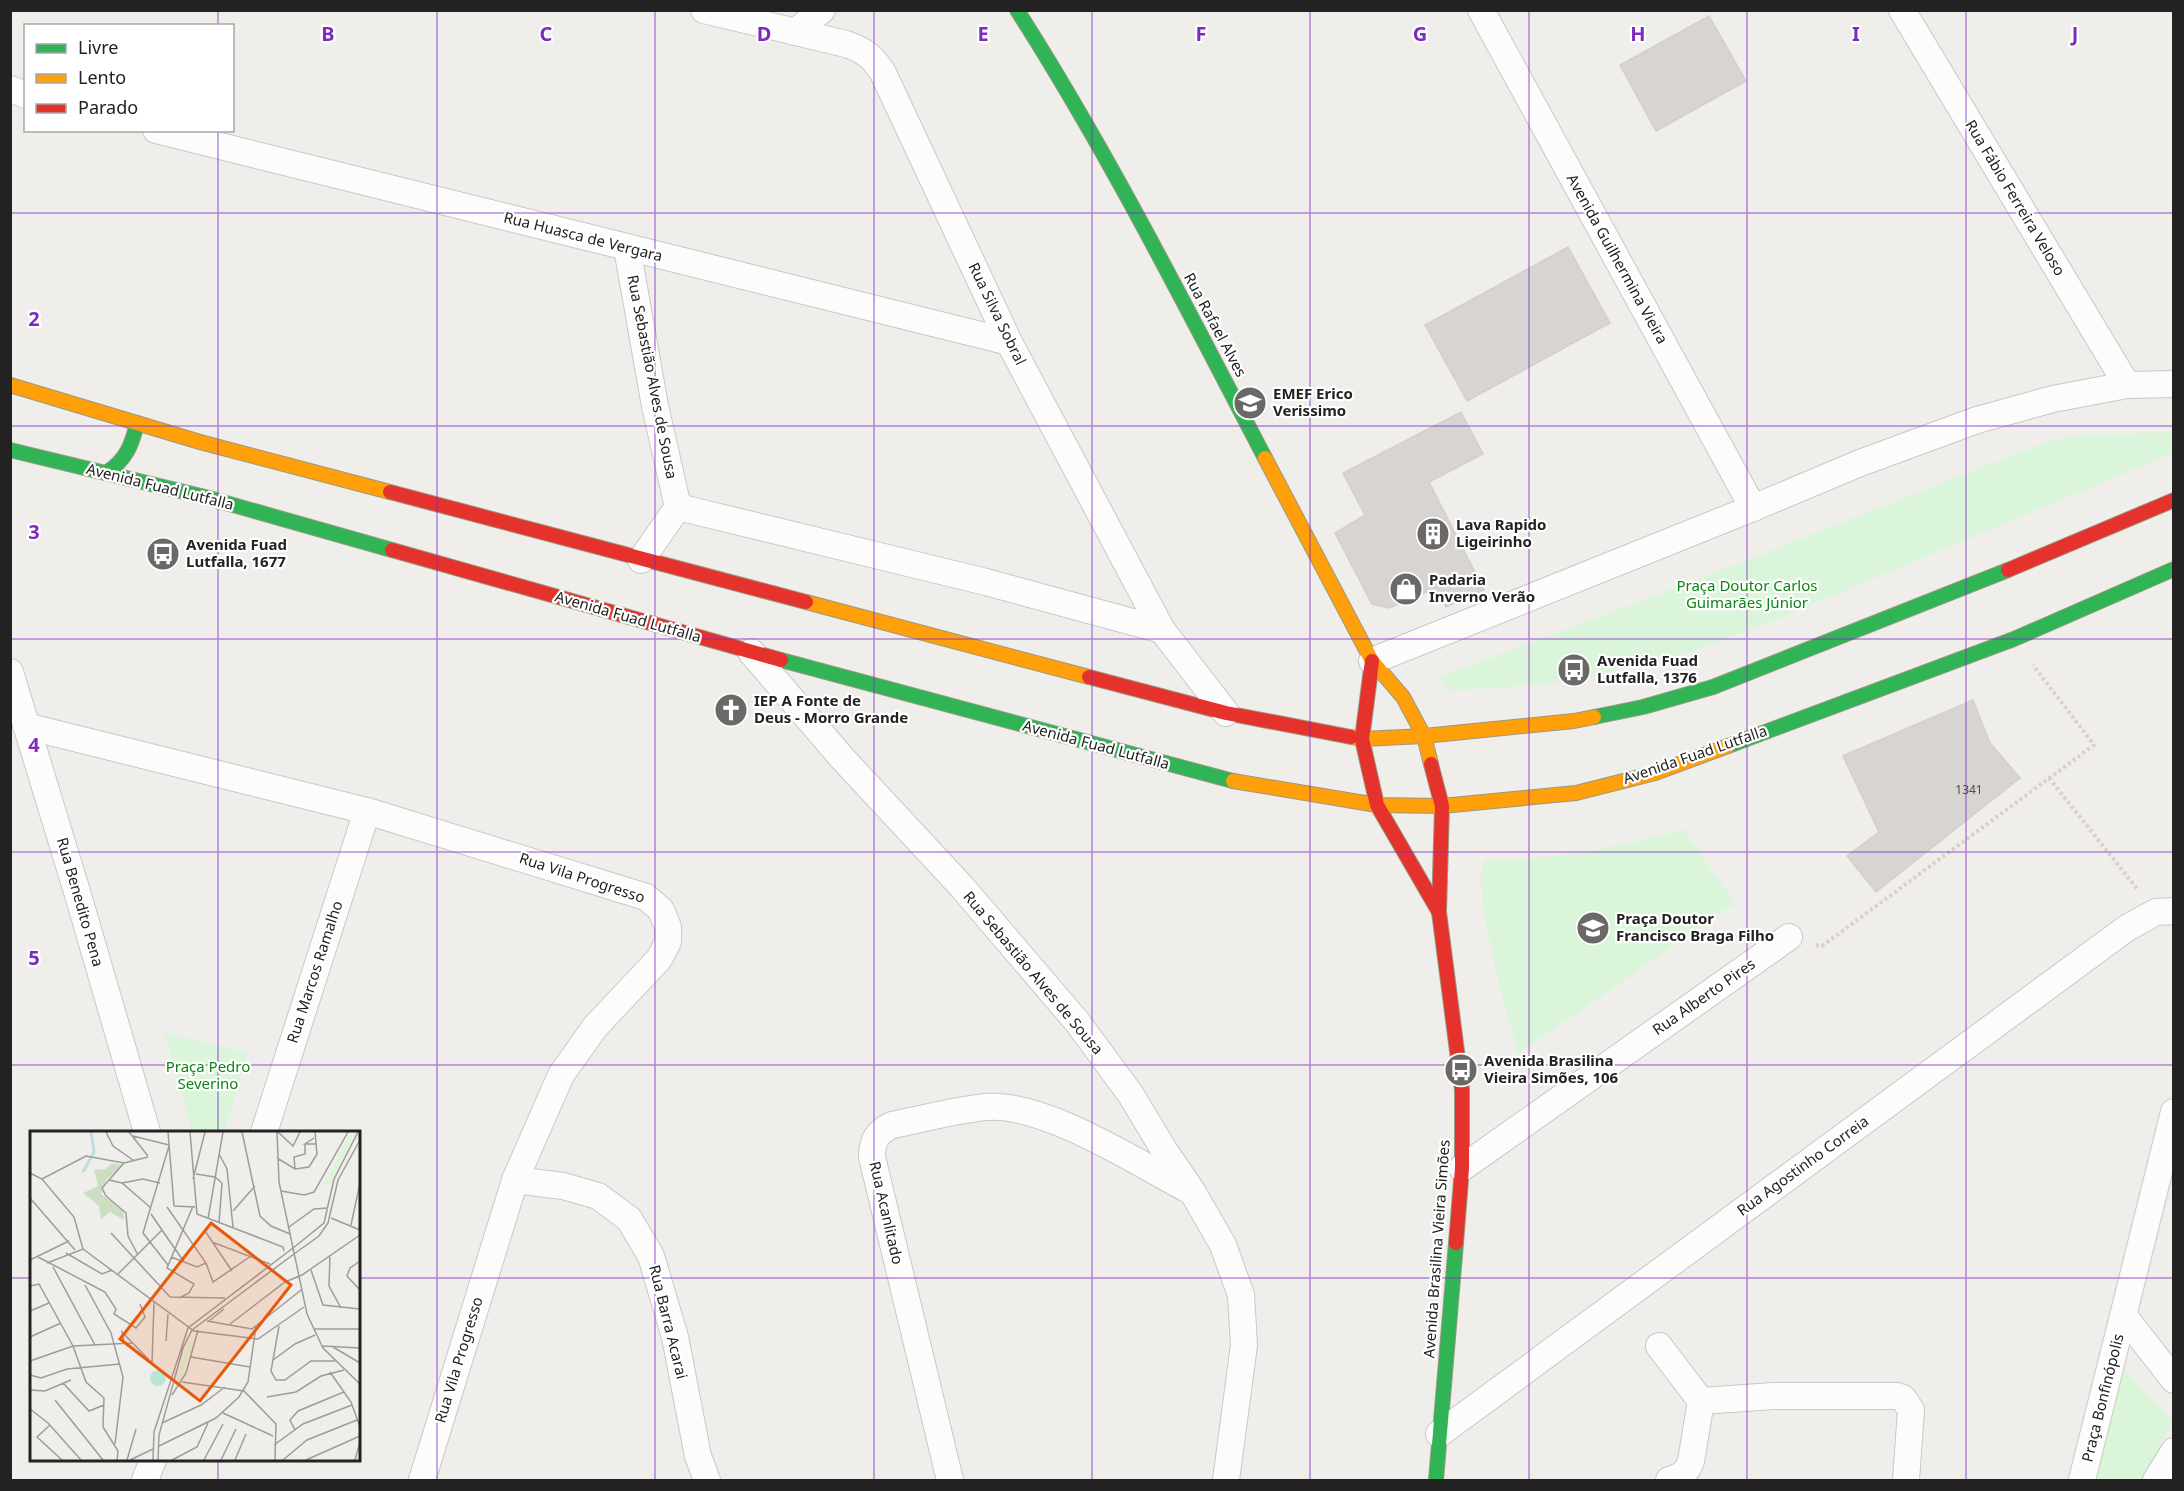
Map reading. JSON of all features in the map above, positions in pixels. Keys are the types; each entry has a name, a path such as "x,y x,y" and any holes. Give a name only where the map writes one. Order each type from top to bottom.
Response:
{"main road":[{"name":"Rua Rafael Alves","path":"1017,10 1047,57 1165,266 1372,662"},
{"path":"10,385 200,442 1226,713 1362,739 1424,736 1574,721 1643,707 1713,687 2045,555 2174,500"},
{"path":"106,473 117,466 131,451 137,423"},
{"name":"Avenida Fuad Lutfalla","path":"10,450 218,501 751,652 1235,782 1377,805 1442,806 1576,793 1654,773 2014,639 2174,569"},
{"name":"Avenida Brasilina Vieira Simões","path":"1372,662 1403,697 1424,736 1442,806 1439,912 1462,1090 1462,1168 1436,1480"},
{"name":"Avenida Brasilina Vieira Simões","path":"1372,662 1362,739 1377,805 1439,912"}],"street":[{"name":"Rua Silva Sobral","path":"704,10 846,44 862,50 874,59 883,73 1010,342 1162,630 1226,713"},
{"path":"795,32 822,10"},
{"name":"Avenida Guilhermina Vieira","path":"1481,10 1753,508"},
{"name":"Rua Fábio Ferreira Veloso","path":"1902,10 2127,385"},
{"name":"Rua Huasca de Vergara","path":"164,132 1010,342"},
{"name":"Rua Sebastião Alves de Sousa","path":"627,248 655,406 678,507"},
{"path":"1372,662 1860,463 1977,420 2053,399 2127,385 2174,384"},
{"path":"642,560 678,507 986,582 1162,630"},
{"name":"Rua Sebastião Alves de Sousa","path":"751,652 843,759 962,887 1078,1023 1131,1095 1192,1191 1223,1245 1241,1295 1244,1345 1226,1480"},
{"name":"Rua Benedito Pena","path":"10,672 147,1131"},
{"name":"Rua Vila Progresso","path":"27,726 367,811 646,897 661,910 668,927 668,942 659,959 595,1027 561,1075 515,1180 422,1480"},
{"name":"Rua Marcos Ramalho","path":"264,1131 367,811"},
{"name":"Rua Agostinho Correia","path":"1439,1434 2127,928 2165,911"},
{"name":"Rua Alberto Pires","path":"1462,1168 1789,937"},
{"name":"Rua Acanlitado","path":"950,1480 872,1157 872,1146 876,1137 892,1125 987,1107 1011,1108 1037,1114 1084,1134 1192,1191"},
{"name":"Praça Bonfinópolis","path":"2082,1480 2174,1112"},
{"name":"Rua Barra Acarai","path":"515,1180 562,1186 598,1196 629,1219 651,1256 654,1266 675,1337 698,1456 707,1480"},
{"path":"2124,1316 2174,1380"},
{"path":"1659,1346 1701,1401 1688,1470 1680,1477 1669,1480"},
{"path":"1701,1401 1774,1396 1897,1396 1903,1398 1911,1410 1906,1480"},
{"path":"2156,1480 2174,1451"},
{"path":"689,1480 698,1456"},
{"path":"145,1480 153,1461"}],"path":[{"path":"1789,937 1822,946 2094,745 2014,639"},
{"path":"2049,778 2165,911"}],"green space":[{"name":"Praça Doutor Carlos Guimarães Júnior","path":"2173,432 2173,453 1758,627 1684,654 1596,676 1539,685 1447,691 1440,677 1691,582 2049,441 2080,435"},
{"name":"Praça Doutor Francisco Braga Filho","path":"1683,829 1735,903 1518,1054 1486,923 1481,874 1485,860 1535,858 1585,852"},
{"name":"Praça Pedro Severino","path":"164,1033 248,1053 224,1131 192,1131"},
{"path":"2123,1366 2137,1384 2172,1419 2145,1480 2086,1480"}],"building":[{"path":"1709,16 1746,81 1656,131 1620,65"},
{"path":"1568,247 1610,323 1467,401 1425,325"},
{"path":"1461,412 1483,454 1429,482 1484,590 1446,607 1436,588 1389,608 1372,604 1335,533 1365,515 1343,473"},
{"path":"1973,700 1990,743 2020,778 1876,892 1847,856 1879,832 1843,756"}],"traffic: fast":[{"path":"1017,10 1115,175 1265,458"},
{"path":"106,473 119,463 127,451 137,423"},
{"path":"10,450 205,497 392,550"},
{"path":"1728,746 2014,639 2174,569"},
{"path":"1594,717 1643,707 1713,687 2008,570"},
{"path":"781,660 1233,781"},
{"path":"1436,1480 1456,1243"}],"traffic: slow":[{"path":"10,385 200,442 390,492"},
{"path":"1265,458 1372,661 1403,697 1424,736 1431,764"},
{"path":"806,602 1089,677"},
{"path":"1351,737 1362,739 1424,736 1594,717"},
{"path":"1233,781 1377,805 1442,806 1576,793 1655,773 1728,746"}],"traffic: jam":[{"path":"390,492 806,602"},
{"path":"2008,570 2174,500"},
{"path":"392,550 781,660"},
{"path":"1372,661 1362,739 1377,805 1439,912"},
{"path":"1089,677 1226,713 1351,737"},
{"path":"1431,764 1442,806 1439,912 1462,1090 1462,1168 1456,1243"}],"place":[{"name":"EMEF Erico Verissimo","path":"1250,403"},
{"name":"Lava Rapido Ligeirinho","path":"1433,534"},
{"name":"Avenida Fuad Lutfalla, 1677","path":"163,554"},
{"name":"Padaria Inverno Verão","path":"1406,589"},
{"name":"Avenida Fuad Lutfalla, 1376","path":"1574,670"},
{"name":"IEP A Fonte de Deus - Morro Grande","path":"731,710"},
{"name":"Praça Doutor Francisco Braga Filho","path":"1593,928"},
{"name":"Avenida Brasilina Vieira Simões, 106","path":"1461,1070"}]}
